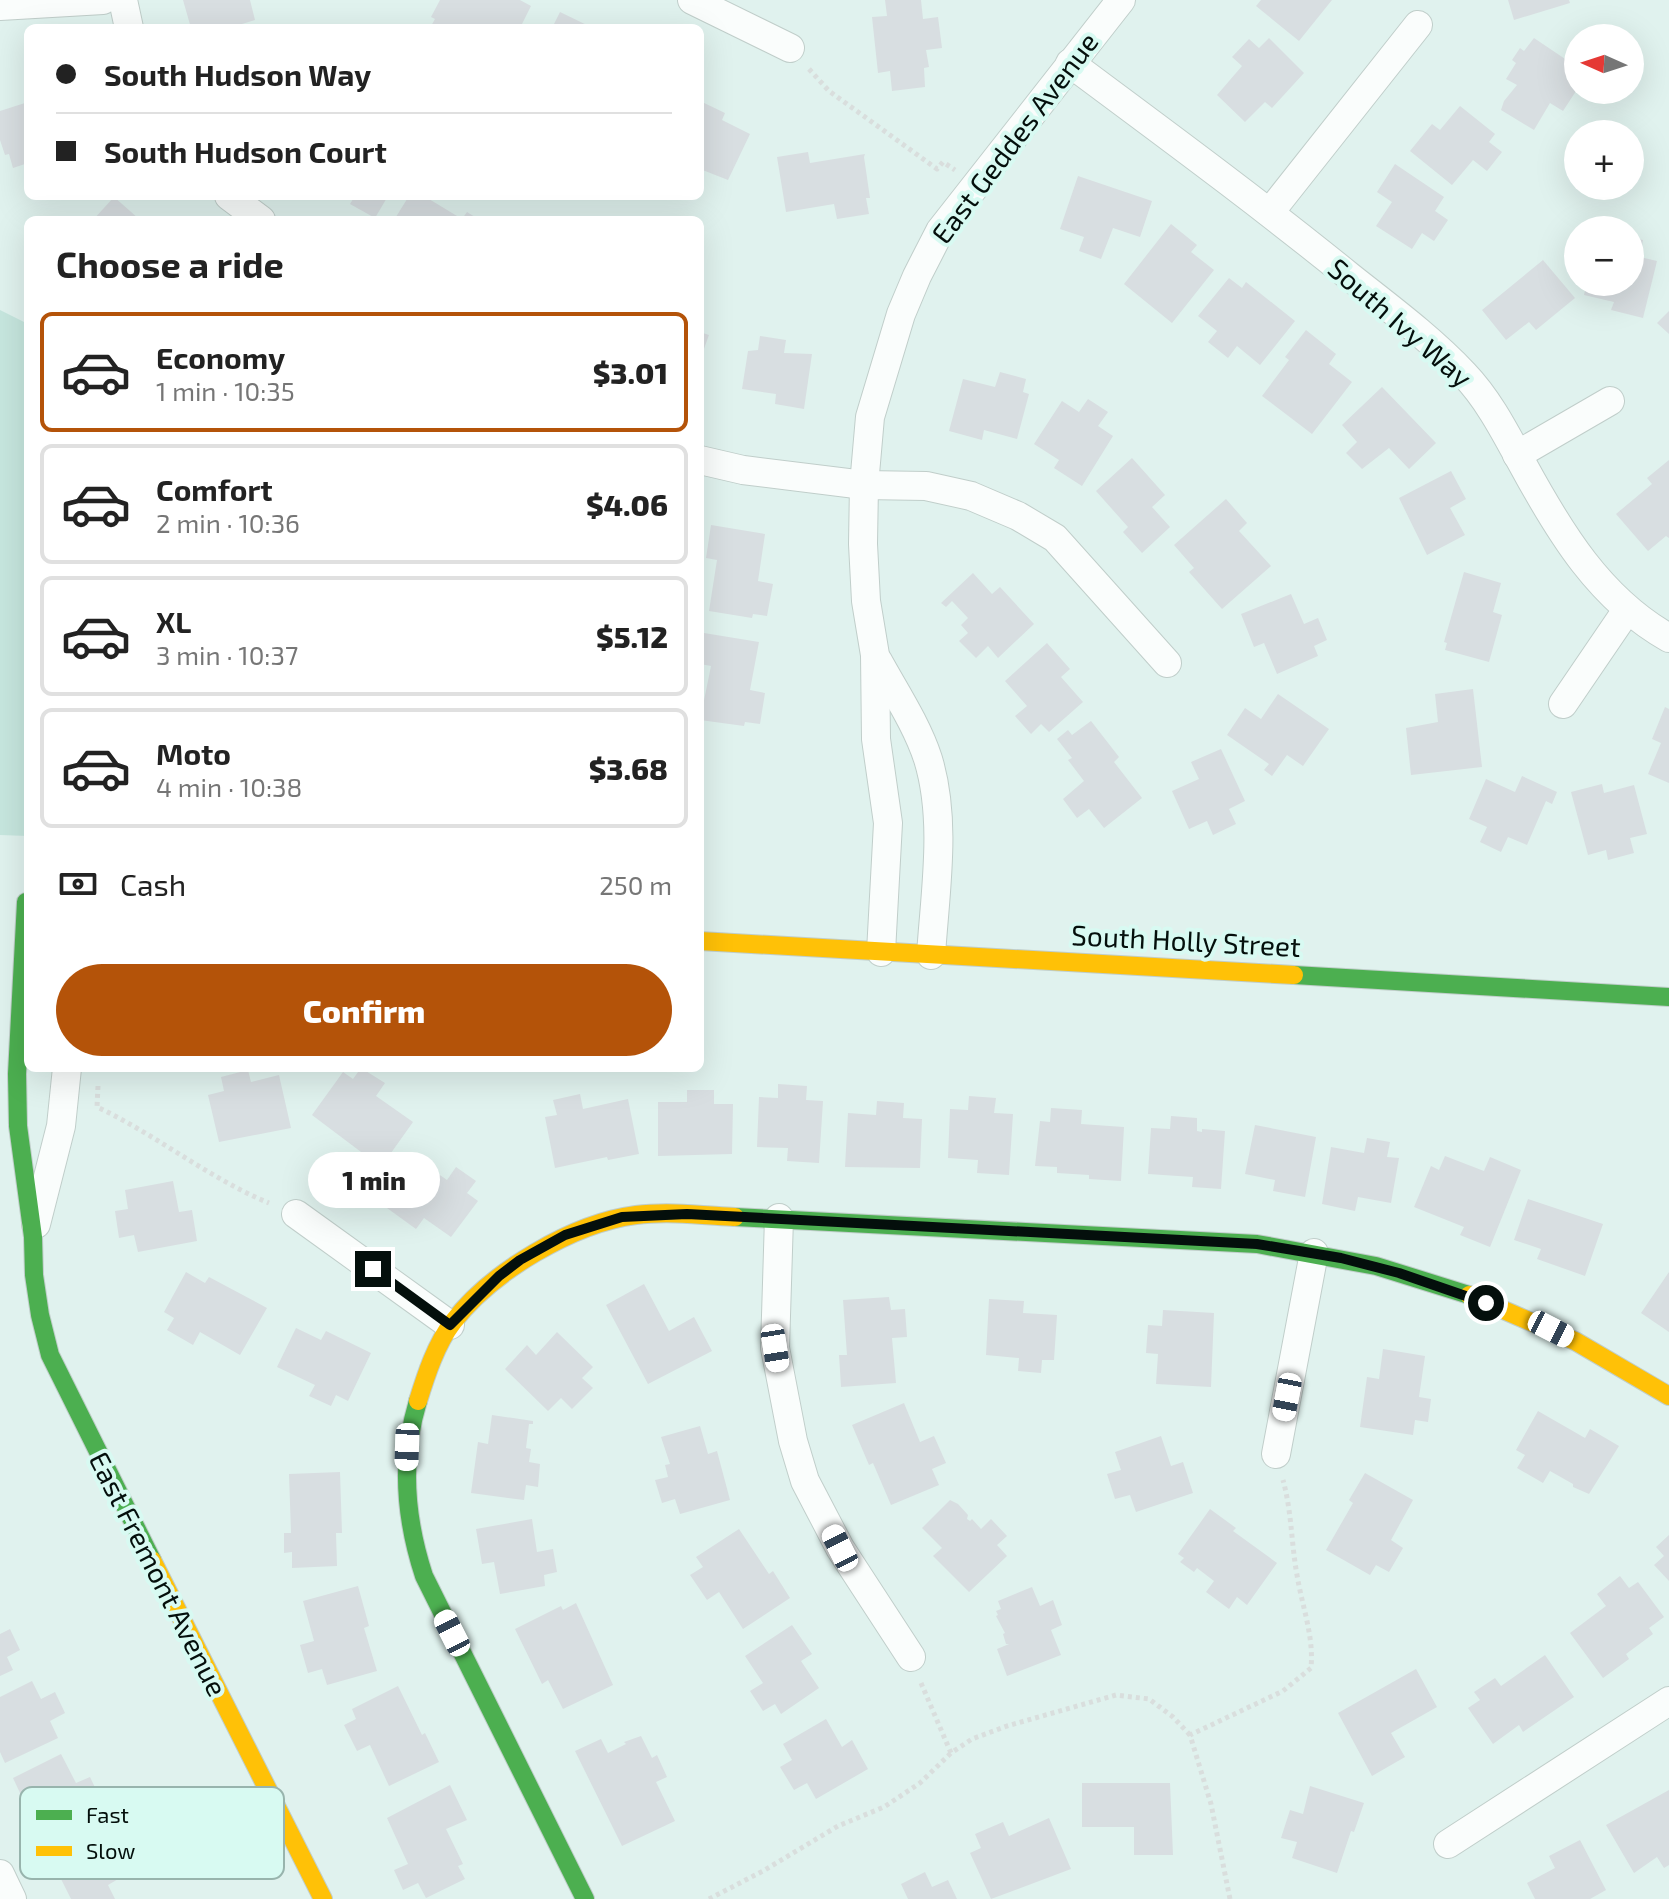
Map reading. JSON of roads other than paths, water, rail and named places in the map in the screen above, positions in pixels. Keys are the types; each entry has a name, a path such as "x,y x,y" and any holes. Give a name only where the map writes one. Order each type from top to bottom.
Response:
{"street":[{"path":"0,6 103,0"},
{"path":"123,0 128,24"},
{"path":"692,0 790,48"},
{"name":"East Geddes Avenue","path":"881,952 888,823 876,739 875,655 866,601 863,544 870,417 901,314 940,231 1121,0"},
{"path":"1270,212 1418,25"},
{"name":"South Ivy Way","path":"1070,63 1270,212 1426,338 1466,375 1498,419 1552,519 1591,573 1627,610 1669,638"},
{"path":"234,200 256,216"},
{"path":"1517,455 1610,401"},
{"path":"704,461 743,470 864,485 926,486 971,496 1018,516 1055,538 1167,663"},
{"path":"1563,704 1627,610"},
{"name":"East Geddes Avenue","path":"875,655 916,731 928,759 934,788 938,855 931,955"},
{"name":"East Fremont Avenue","path":"23,902 17,1104 33,1237 34,1275 50,1355 266,1787"},
{"name":"South Holly Street","path":"704,941 1669,997"},
{"name":"East Fremont Avenue","path":"33,1237 61,1126 67,1072"},
{"path":"296,1214 450,1325"},
{"path":"575,1896 431,1591 415,1553 405,1499 407,1447 414,1412 450,1325 499,1276 520,1260 565,1235 622,1217 647,1214 1218,1241 1314,1253 1399,1273 1551,1329 1607,1357 1669,1396"},
{"path":"779,1218 775,1348 793,1441 805,1481 840,1548 911,1657"},
{"path":"1276,1454 1314,1253"},
{"path":"1448,1844 1669,1701"},
{"name":"East Fremont Avenue","path":"284,1822 323,1899"},
{"path":"0,1874 12,1899"}]}
